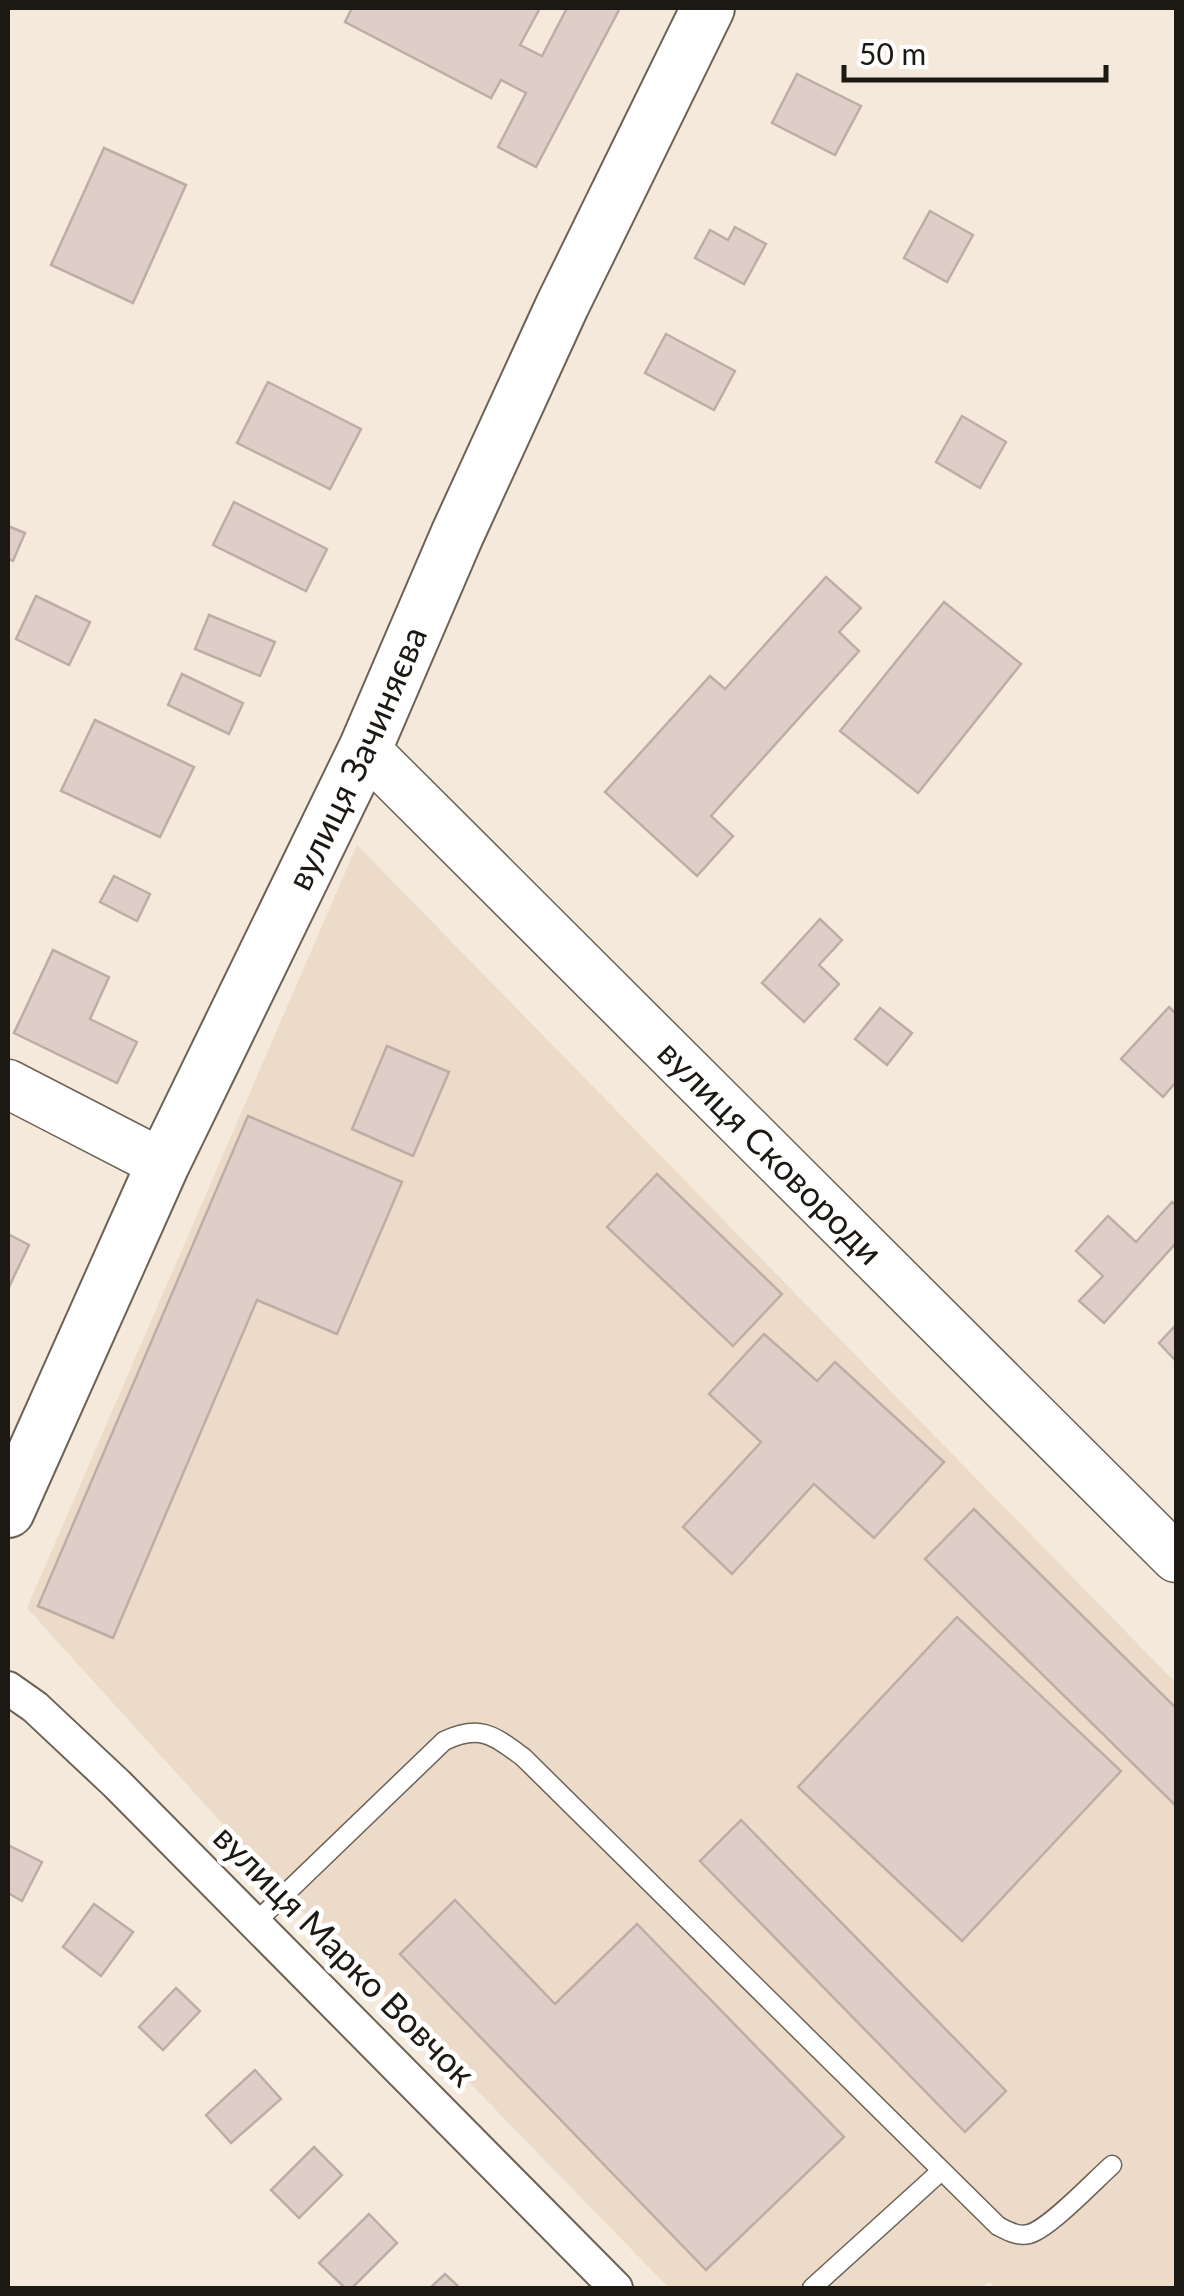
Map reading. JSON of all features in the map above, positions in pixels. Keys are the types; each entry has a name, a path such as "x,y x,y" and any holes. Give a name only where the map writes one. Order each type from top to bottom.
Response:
{"main road":[{"name":"вулиця Зачиняєва","path":"8,1510 163,1164 364,750 457,534 562,306 708,8"}],"street":[{"name":"вулиця Сковороди","path":"364,750 1176,1558"},
{"path":"8,1084 163,1164"},
{"name":"вулиця Марко Вовчок","path":"8,1688 117,1784 616,2288"}],"lane":[{"path":"256,1922 444,1740 478,1730 524,1757 998,2226 1026,2236 1041,2229 1112,2165"},
{"path":"812,2288 940,2172"}],"shaded area":[{"path":"357,845 1176,1683 1176,2288 996,2288 989,2282 981,2288 669,2288 286,1894 27,1608"}],"building":[{"path":"352,8 540,8 520,45 542,56 567,8 620,8 536,167 498,147 526,93 501,80 491,98 345,22"},
{"path":"797,74 861,106 835,155 772,123"},
{"path":"104,148 186,185 133,303 51,265"},
{"path":"930,211 973,235 947,282 904,258"},
{"path":"735,227 766,244 744,284 695,258 710,230 728,240"},
{"path":"666,334 735,371 714,410 645,373"},
{"path":"268,382 361,429 330,489 237,443"},
{"path":"962,416 1006,442 980,488 936,462"},
{"path":"234,502 327,549 306,591 213,545"},
{"path":"8,526 25,533 13,561 8,559"},
{"path":"826,577 861,608 839,632 859,651 711,816 733,836 697,876 605,792 710,676 725,689"},
{"path":"36,596 90,622 69,665 16,639"},
{"path":"944,602 1021,664 918,793 840,731"},
{"path":"209,615 275,642 260,676 195,649"},
{"path":"182,674 243,703 229,734 168,705"},
{"path":"95,720 194,767 160,837 61,791"},
{"path":"114,876 150,894 137,921 100,902"},
{"path":"820,919 842,940 819,965 839,984 804,1022 762,983"},
{"path":"53,950 109,977 90,1019 137,1042 117,1083 14,1033"},
{"path":"1169,1007 1176,1014 1176,1082 1163,1097 1121,1059"},
{"path":"880,1008 912,1033 887,1065 855,1039"},
{"path":"387,1046 449,1072 413,1156 352,1129"},
{"path":"248,1116 402,1182 337,1334 257,1300 113,1638 38,1606"},
{"path":"657,1174 782,1294 733,1346 607,1227"},
{"path":"1172,1202 1176,1206 1176,1243 1104,1323 1079,1301 1103,1276 1076,1251 1108,1216 1136,1242"},
{"path":"8,1234 29,1245 8,1289"},
{"path":"1176,1325 1176,1361 1159,1343"},
{"path":"764,1334 817,1381 835,1362 944,1462 874,1538 814,1484 732,1574 683,1527 761,1442 709,1394"},
{"path":"974,1509 1176,1708 1176,1806 925,1559"},
{"path":"957,1617 1121,1771 962,1941 798,1787"},
{"path":"741,1820 1006,2091 965,2132 700,1861"},
{"path":"8,1845 42,1862 22,1901 8,1893"},
{"path":"455,1900 555,2004 637,1924 844,2137 706,2270 400,1954"},
{"path":"94,1904 133,1932 101,1976 63,1947"},
{"path":"176,1988 200,2011 163,2050 139,2027"},
{"path":"255,2070 281,2099 231,2143 206,2115"},
{"path":"314,2147 342,2175 299,2218 271,2190"},
{"path":"369,2214 397,2243 352,2288 345,2288 319,2263"},
{"path":"445,2274 460,2288 430,2288"}]}
